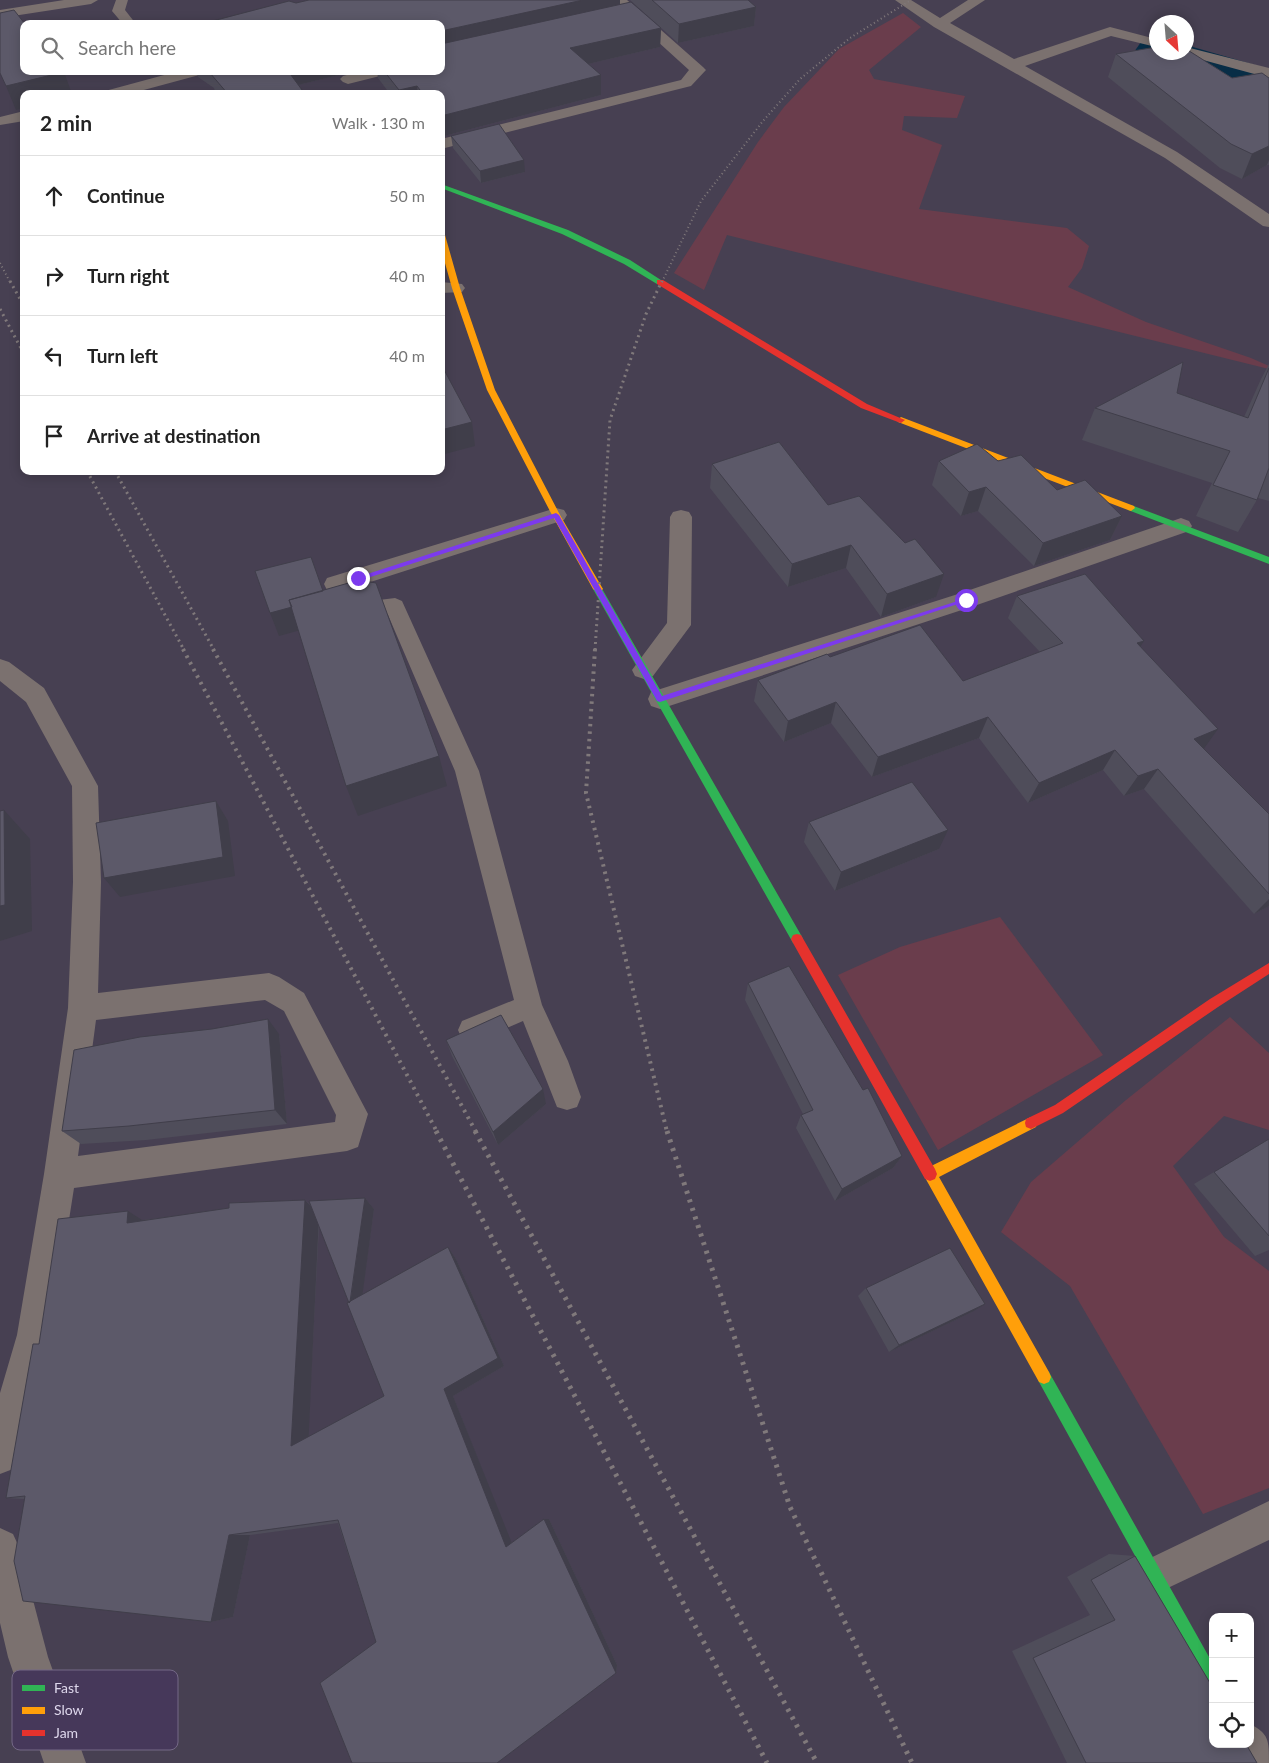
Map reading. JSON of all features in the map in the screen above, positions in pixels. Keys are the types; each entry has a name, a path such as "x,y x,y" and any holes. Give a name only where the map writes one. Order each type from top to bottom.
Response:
{"street":[{"path":"0,14 86,0"},
{"path":"445,143 686,83 698,70 619,0"},
{"path":"902,0 939,24 1171,155 1269,222"},
{"path":"939,24 978,0"},
{"path":"615,18 634,14"},
{"path":"1012,66 1110,30 1149,41"},
{"path":"1194,53 1269,73"},
{"path":"125,90 183,75"},
{"path":"345,75 357,90"},
{"path":"2,121 20,117"},
{"path":"445,187 565,232 627,262 864,406 1269,561"},
{"path":"445,262 449,288 491,390 560,523 930,1174 1153,1576 1209,1673"},
{"path":"644,670 679,625 681,517"},
{"path":"336,584 560,523"},
{"path":"660,699 966,600 1181,526"},
{"path":"0,668 34,695 85,786 86,882 83,1008 60,1174 34,1335 0,1456"},
{"path":"930,1174 1059,1109 1214,1003 1269,968"},
{"path":"60,1174 346,1136 352,1114 294,1002 269,986 83,1008"},
{"path":"1153,1576 1269,1520"},
{"path":"1,1557 32,1670"},
{"path":"1252,1748 1260,1763"},
{"path":"60,1750 64,1763"}],"lane":[{"path":"122,0 118,11 126,20"},
{"path":"358,578 372,606 384,608 395,606 467,771 529,1006 554,1061 567,1097"},
{"path":"472,1030 529,1006"}],"shaded area":[{"path":"903,13 921,27 869,70 874,79 965,96 957,118 904,116 902,130 942,145 919,209 1067,228 1089,246 1082,268 1068,287 1146,322 1251,358 1269,366 1269,369 727,235 704,290 674,273 758,142 784,107 839,49"},
{"path":"1000,917 1103,1055 938,1150 838,975 900,947"},
{"path":"1230,1017 1269,1053 1269,1130 1224,1116 1173,1166 1224,1237 1269,1271 1269,1488 1203,1514 1070,1286 1001,1232 1031,1182 1126,1100"}],"building":[{"path":"309,0 583,0 445,30 445,20 216,20 289,1 296,3"},
{"path":"652,0 748,0 756,7 679,24"},
{"path":"631,2 661,28 570,48 601,75 445,115 445,90 420,90 417,86 399,90 387,75 445,75 445,43"},
{"path":"14,10 22,20 20,20 20,75 52,75 6,86 0,73 0,13"},
{"path":"1149,48 1149,60 1194,60 1194,54 1232,78 1262,73 1269,78 1269,146 1252,154 1231,144 1116,54"},
{"path":"212,75 291,75 302,90 225,90"},
{"path":"499,124 524,160 480,171 451,136"},
{"path":"1183,362 1177,393 1248,418 1269,368 1269,468 1257,500 1213,485 1230,451 1095,408"},
{"path":"445,371 472,422 445,429"},
{"path":"779,442 828,505 859,496 905,543 915,539 944,574 887,594 851,545 792,564 712,464"},
{"path":"977,444 998,461 1021,455 1057,490 1085,480 1122,516 1043,543 986,487 969,492 939,461"},
{"path":"311,557 323,591 289,600 292,607 270,613 255,571"},
{"path":"1085,574 1144,641 1137,643 1218,729 1194,739 1269,814 1269,894 1158,769 1138,776 1115,750 1039,783 988,717 878,757 836,702 788,721 758,680 827,654 830,657 920,625 963,681 1063,643 1017,596"},
{"path":"359,580 376,583 439,756 346,786 289,600"},
{"path":"912,782 948,830 841,872 809,822"},
{"path":"216,801 223,857 104,878 96,823"},
{"path":"4,810 5,905 0,906 0,811"},
{"path":"789,966 863,1090 868,1088 902,1156 842,1189 801,1115 813,1110 748,983"},
{"path":"501,1015 543,1089 493,1132 446,1040"},
{"path":"268,1019 275,1110 129,1126 62,1131 74,1050 140,1037 212,1029"},
{"path":"1269,1139 1269,1236 1214,1172"},
{"path":"365,1198 350,1302 349,1303 309,1201"},
{"path":"305,1200 291,1446 384,1396 347,1303 448,1247 498,1358 444,1389 506,1547 544,1519 616,1673 497,1763 352,1763 320,1683 376,1642 338,1520 229,1535 211,1622 23,1601 14,1561 25,1496 6,1498 33,1344 39,1344 58,1219 128,1211 127,1223 229,1208 229,1203"},
{"path":"950,1248 985,1304 899,1345 866,1288"},
{"path":"1135,1556 1209,1681 1209,1748 1248,1748 1257,1763 1086,1763 1033,1658 1115,1620 1091,1580"}],"waterway":[{"path":"1185,60 1269,85"}],"railway":[{"path":"662,282 701,201 763,121 800,79 850,38 911,0"},
{"path":"0,263 10,282"},
{"path":"10,281 20,299"},
{"path":"595,650 610,420 646,314 662,281"},
{"path":"0,309 20,346"},
{"path":"89,475 184,650"},
{"path":"117,475 214,650"},
{"path":"183,649 437,1132"},
{"path":"213,649 476,1132"},
{"path":"595,649 586,793 667,1132"},
{"path":"436,1131 767,1763"},
{"path":"475,1131 817,1763"},
{"path":"667,1131 790,1507 912,1763"}],"traffic: fast":[{"path":"445,187 565,232 627,262 660,282"},
{"path":"1131,508 1269,561"},
{"path":"598,589 797,939"},
{"path":"1044,1377 1209,1673"}],"traffic: slow":[{"path":"445,249 456,288 491,390 556,515 598,589"},
{"path":"901,420 1131,508"},
{"path":"1031,1123 930,1174 1044,1377"}],"traffic: jam":[{"path":"660,282 864,406 901,420"},
{"path":"797,939 930,1174"},
{"path":"1031,1123 1059,1109 1214,1003 1269,968"}],"route":[{"path":"358,578 556,515 660,699 966,600"}]}
